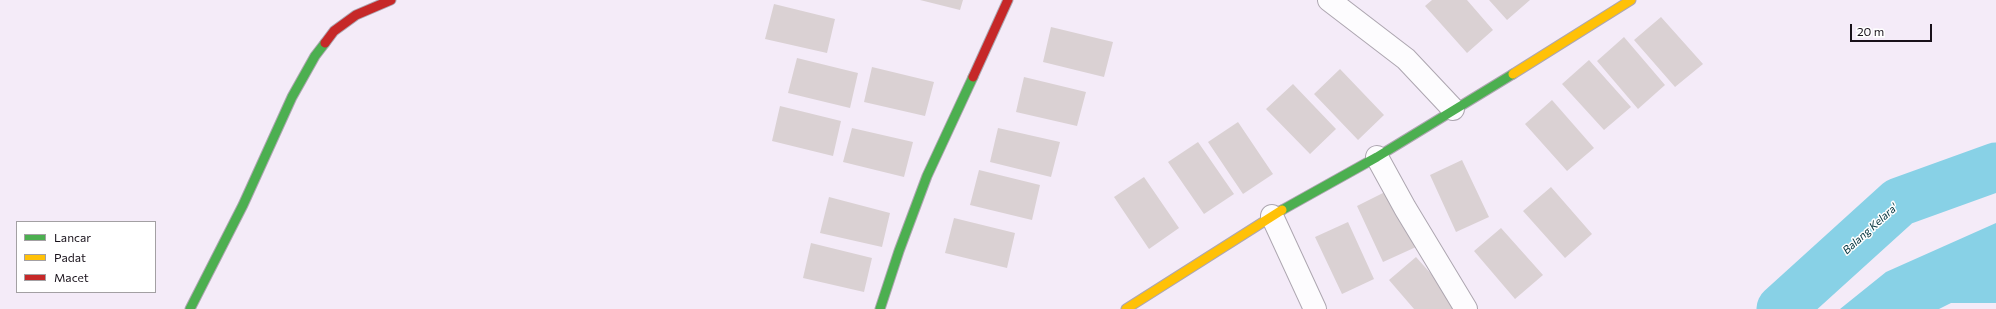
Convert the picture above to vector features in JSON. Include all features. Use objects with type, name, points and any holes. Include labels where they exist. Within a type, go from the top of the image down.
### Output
[{"type":"street","points":[[190,309],[243,205],[292,97],[315,56],[334,31],[356,15],[391,0]]},
{"type":"street","points":[[880,309],[899,251],[927,176],[1008,0]]},
{"type":"street","points":[[1329,0],[1406,59],[1453,109]]},
{"type":"street","points":[[1134,307],[1272,216],[1376,157],[1583,31],[1631,0]]},
{"type":"street","points":[[1376,157],[1466,309]]},
{"type":"street","points":[[1272,216],[1315,309]]},
{"type":"water","points":[[1996,223],[1996,303],[1951,303],[1939,309],[1840,309],[1886,272]]},
{"type":"building","points":[[920,0],[963,0],[960,10]]},
{"type":"building","points":[[1432,0],[1467,0],[1493,30],[1467,53],[1425,6]]},
{"type":"building","points":[[1489,0],[1530,0],[1507,20]]},
{"type":"building","points":[[774,4],[835,19],[827,53],[765,39]]},
{"type":"building","points":[[1661,17],[1703,64],[1675,87],[1634,40]]},
{"type":"building","points":[[1051,27],[1113,42],[1104,77],[1043,62]]},
{"type":"building","points":[[1624,37],[1665,85],[1638,109],[1597,61]]},
{"type":"building","points":[[797,58],[858,73],[850,108],[788,93]]},
{"type":"building","points":[[1589,60],[1631,107],[1604,130],[1562,84]]},
{"type":"building","points":[[872,67],[934,82],[925,116],[864,102]]},
{"type":"building","points":[[1340,69],[1384,115],[1358,140],[1314,94]]},
{"type":"building","points":[[1024,77],[1086,92],[1077,126],[1016,112]]},
{"type":"building","points":[[1293,84],[1336,129],[1310,154],[1266,109]]},
{"type":"building","points":[[1552,100],[1594,148],[1567,171],[1525,124]]},
{"type":"building","points":[[780,106],[841,121],[833,156],[772,141]]},
{"type":"building","points":[[1238,122],[1273,174],[1243,194],[1208,142]]},
{"type":"building","points":[[852,128],[913,142],[904,177],[843,162]]},
{"type":"building","points":[[998,128],[1060,142],[1051,177],[990,162]]},
{"type":"building","points":[[1198,142],[1234,194],[1204,214],[1168,162]]},
{"type":"building","points":[[1462,160],[1489,217],[1456,232],[1430,175]]},
{"type":"building","points":[[979,170],[1040,185],[1032,220],[970,205]]},
{"type":"building","points":[[1144,177],[1179,228],[1149,249],[1114,197]]},
{"type":"building","points":[[1551,187],[1592,234],[1565,258],[1523,211]]},
{"type":"building","points":[[1389,190],[1416,247],[1383,262],[1357,206]]},
{"type":"building","points":[[829,197],[890,213],[882,247],[820,233]]},
{"type":"building","points":[[954,218],[1015,233],[1007,268],[945,253]]},
{"type":"building","points":[[1348,222],[1374,279],[1342,294],[1315,237]]},
{"type":"building","points":[[1501,228],[1543,275],[1515,299],[1474,251]]},
{"type":"building","points":[[811,243],[872,258],[864,292],[803,278]]},
{"type":"building","points":[[1416,257],[1458,304],[1452,309],[1414,309],[1389,280]]},
{"type":"waterway","name":"Balang Kelara'","points":[[1781,309],[1899,202],[1996,167]]},
{"type":"traffic: fast","points":[[190,309],[243,205],[292,97],[315,56],[325,43]]},
{"type":"traffic: fast","points":[[1282,210],[1377,157],[1513,74]]},
{"type":"traffic: fast","points":[[880,309],[899,251],[927,176],[973,77]]},
{"type":"traffic: slow","points":[[1513,74],[1631,0]]},
{"type":"traffic: slow","points":[[1126,309],[1282,210]]},
{"type":"traffic: jam","points":[[325,43],[334,31],[356,15],[391,0]]},
{"type":"traffic: jam","points":[[973,77],[1008,0]]}]
